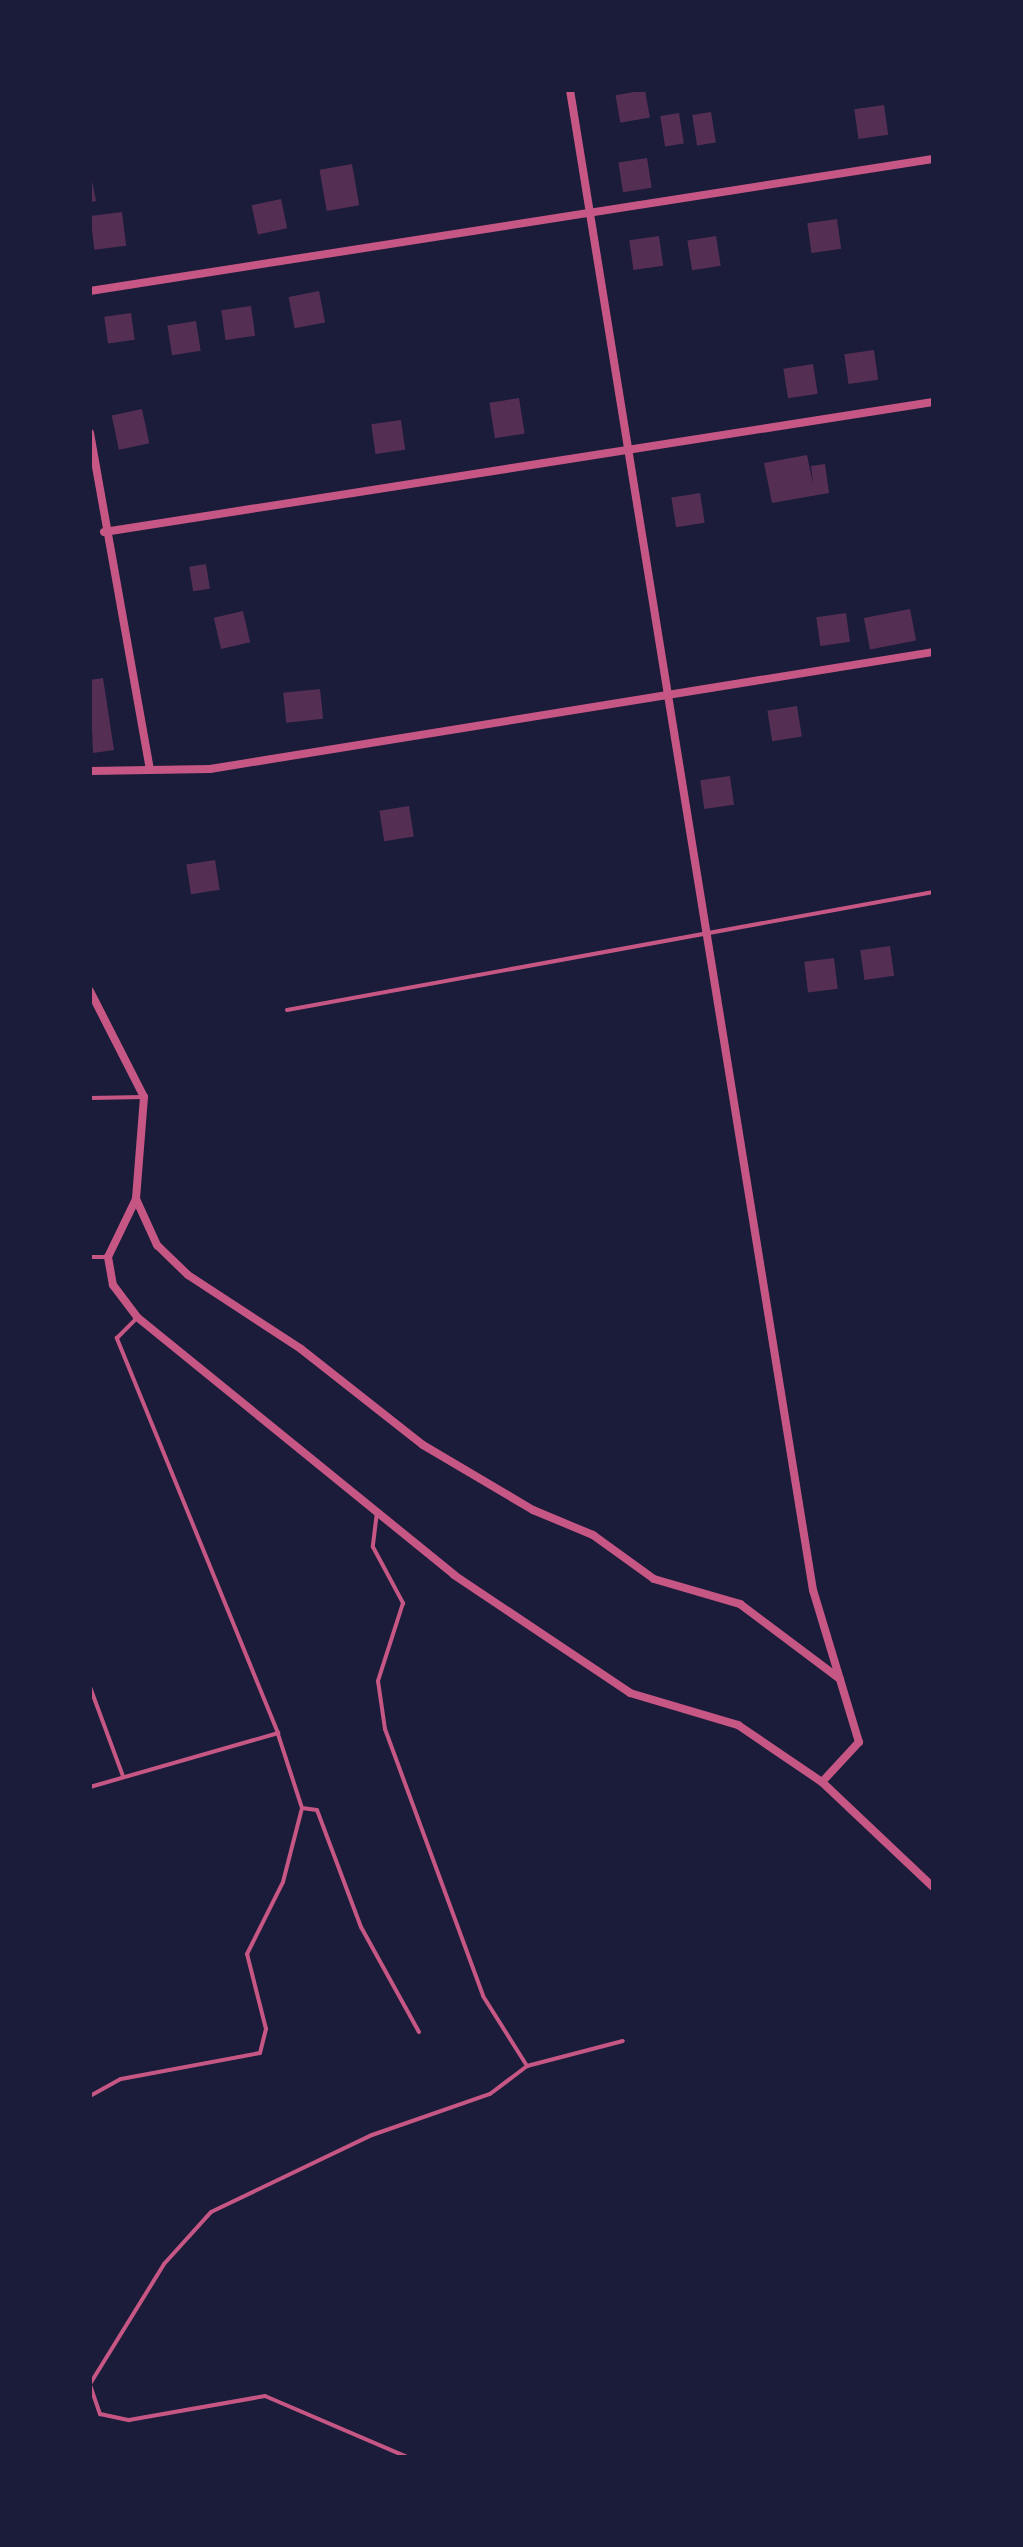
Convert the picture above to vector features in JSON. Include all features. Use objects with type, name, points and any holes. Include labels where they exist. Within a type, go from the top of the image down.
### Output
[{"type":"street","points":[[570,90],[813,1590],[859,1742],[822,1782]]},
{"type":"street","points":[[90,291],[588,216],[933,159]]},
{"type":"street","points":[[104,532],[628,455],[933,402]]},
{"type":"street","points":[[90,433],[104,532],[150,770]]},
{"type":"street","points":[[90,771],[210,769],[933,652]]},
{"type":"street","points":[[90,991],[144,1097],[136,1199],[108,1257],[113,1285],[137,1317],[454,1575],[630,1693],[738,1725],[822,1782],[933,1887]]},
{"type":"street","points":[[136,1199],[157,1245],[188,1275],[301,1349],[423,1445],[533,1510],[593,1535],[654,1579],[740,1604],[840,1679]]},
{"type":"lane","points":[[287,1010],[706,937],[933,892]]},
{"type":"lane","points":[[90,1098],[144,1097]]},
{"type":"lane","points":[[90,1257],[108,1257]]},
{"type":"lane","points":[[90,2096],[121,2079],[260,2053],[266,2029],[247,1954],[283,1882],[302,1808],[278,1733],[117,1338],[137,1317]]},
{"type":"lane","points":[[377,1510],[373,1547],[403,1603],[378,1681],[385,1729],[483,1996],[527,2066]]},
{"type":"lane","points":[[90,1687],[123,1776]]},
{"type":"lane","points":[[90,1787],[278,1733]]},
{"type":"lane","points":[[302,1808],[317,1810],[361,1927],[419,2032]]},
{"type":"lane","points":[[407,2457],[265,2396],[129,2420],[100,2414],[90,2384],[164,2264],[211,2212],[372,2135],[490,2094],[527,2066],[623,2041]]},
{"type":"building","points":[[645,90],[650,118],[620,123],[615,95]]},
{"type":"building","points":[[884,105],[888,135],[858,139],[854,109]]},
{"type":"building","points":[[711,112],[716,143],[697,146],[692,115]]},
{"type":"building","points":[[679,113],[684,144],[665,147],[660,116]]},
{"type":"building","points":[[647,158],[652,188],[623,192],[618,163]]},
{"type":"building","points":[[352,164],[359,205],[327,211],[320,170]]},
{"type":"building","points":[[90,171],[96,201],[90,202]]},
{"type":"building","points":[[281,199],[287,228],[258,235],[252,205]]},
{"type":"building","points":[[122,212],[126,246],[94,250],[90,216]]},
{"type":"building","points":[[837,219],[841,249],[811,253],[807,223]]},
{"type":"building","points":[[659,236],[663,266],[633,270],[629,240]]},
{"type":"building","points":[[716,236],[721,266],[692,270],[687,241]]},
{"type":"building","points":[[319,291],[325,322],[295,328],[289,297]]},
{"type":"building","points":[[251,306],[255,336],[225,340],[221,310]]},
{"type":"building","points":[[131,313],[135,340],[108,343],[104,317]]},
{"type":"building","points":[[196,321],[201,351],[172,355],[167,326]]},
{"type":"building","points":[[874,350],[878,380],[848,384],[844,354]]},
{"type":"building","points":[[813,364],[818,394],[788,398],[783,369]]},
{"type":"building","points":[[519,398],[525,434],[495,438],[489,403]]},
{"type":"building","points":[[142,409],[149,443],[119,450],[112,415]]},
{"type":"building","points":[[401,420],[405,450],[375,454],[371,424]]},
{"type":"building","points":[[807,455],[813,484],[811,466],[825,464],[829,493],[772,503],[764,463]]},
{"type":"building","points":[[700,493],[705,523],[676,527],[671,498]]},
{"type":"building","points":[[206,564],[210,589],[193,591],[189,567]]},
{"type":"building","points":[[910,609],[916,640],[870,649],[864,618]]},
{"type":"building","points":[[243,611],[250,642],[221,649],[214,618]]},
{"type":"building","points":[[846,613],[850,642],[820,646],[816,617]]},
{"type":"building","points":[[103,678],[114,750],[93,753],[90,680]]},
{"type":"building","points":[[320,689],[323,719],[286,723],[283,693]]},
{"type":"building","points":[[797,706],[802,737],[772,741],[767,711]]},
{"type":"building","points":[[730,776],[734,805],[704,809],[700,780]]},
{"type":"building","points":[[409,806],[414,837],[384,841],[379,811]]},
{"type":"building","points":[[215,860],[220,890],[191,894],[186,865]]},
{"type":"building","points":[[890,946],[894,976],[864,980],[860,950]]},
{"type":"building","points":[[834,958],[838,989],[808,992],[804,962]]}]
